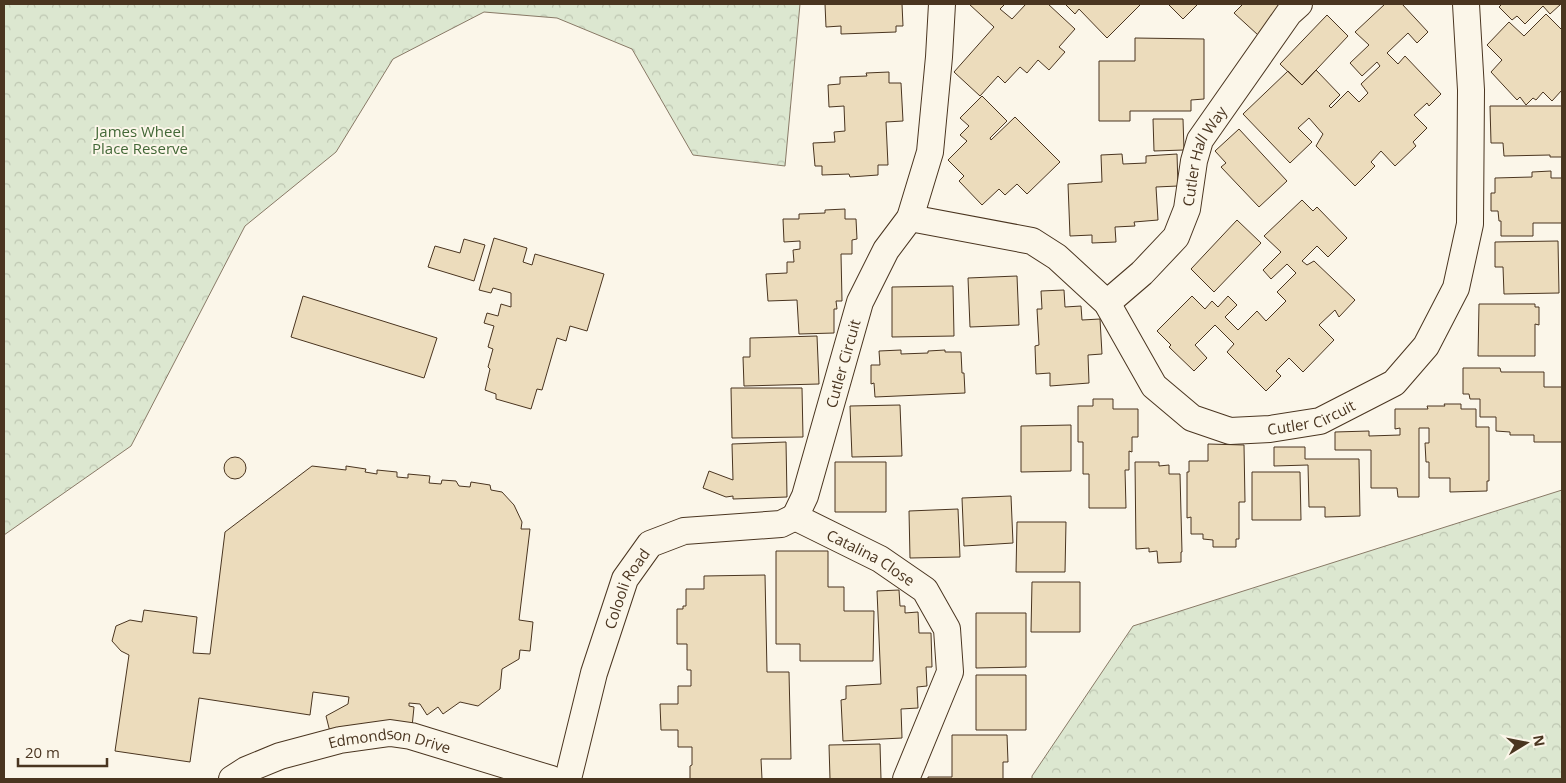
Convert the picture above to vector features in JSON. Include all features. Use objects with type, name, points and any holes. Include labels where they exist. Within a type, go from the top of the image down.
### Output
[{"type":"street","name":"Cutler Circuit","points":[[795,517],[804,496],[860,302],[886,250],[910,218],[930,152],[942,4]]},
{"type":"street","name":"Cutler Hall Way","points":[[1106,303],[1142,273],[1176,237],[1187,209],[1194,161],[1200,140],[1289,13],[1299,4]]},
{"type":"street","name":"Cutler Circuit","points":[[910,218],[1032,241],[1057,257],[1106,303],[1154,386],[1192,418],[1230,431],[1270,429],[1320,421],[1394,382],[1426,346],[1456,288],[1470,224],[1471,90],[1466,4]]},
{"type":"street","name":"Colooli Road","points":[[568,779],[594,673],[625,579],[650,544],[684,530],[781,524],[795,517]]},
{"type":"street","name":"Catalina Close","points":[[795,517],[880,559],[925,590],[947,629],[950,672],[906,779]]},
{"type":"street","name":"Edmondson Drive","points":[[232,779],[246,770],[280,756],[340,740],[390,733],[411,736],[551,779]]},
{"type":"green space","name":"James Wheel Place Reserve","points":[[4,4],[800,4],[785,166],[693,155],[632,49],[557,18],[484,12],[393,59],[336,152],[245,226],[131,446],[4,535]]},
{"type":"green space","points":[[1562,490],[1562,779],[1032,779],[1032,776],[1133,626]]},
{"type":"building","points":[[825,4],[902,4],[903,26],[896,26],[896,32],[841,34],[841,26],[826,27]]},
{"type":"building","points":[[969,4],[1005,4],[1000,9],[1012,19],[1026,4],[1048,4],[1075,29],[1059,47],[1065,52],[1049,70],[1038,60],[1027,73],[1020,67],[1005,83],[998,76],[980,96],[954,72],[994,27]]},
{"type":"building","points":[[1065,4],[1141,4],[1107,38],[1079,9],[1075,14]]},
{"type":"building","points":[[1168,4],[1198,4],[1183,19]]},
{"type":"building","points":[[1243,4],[1286,4],[1258,35],[1234,13]]},
{"type":"building","points":[[1385,4],[1402,4],[1428,32],[1417,43],[1408,33],[1387,53],[1398,64],[1405,56],[1441,94],[1429,106],[1427,103],[1414,115],[1427,128],[1413,142],[1416,146],[1395,166],[1381,151],[1371,162],[1375,166],[1355,186],[1316,146],[1323,134],[1309,118],[1298,128],[1312,142],[1290,163],[1243,114],[1288,71],[1302,85],[1316,70],[1340,95],[1329,106],[1331,108],[1348,91],[1359,102],[1368,93],[1361,84],[1380,66],[1377,62],[1362,76],[1350,63],[1369,45],[1355,32]]},
{"type":"building","points":[[1502,4],[1561,4],[1550,14],[1543,6],[1525,24],[1517,16],[1512,20],[1499,7]]},
{"type":"building","points":[[1546,14],[1562,30],[1562,90],[1552,101],[1543,92],[1536,100],[1533,98],[1526,105],[1520,97],[1517,100],[1491,72],[1502,60],[1487,45],[1509,22],[1524,36]]},
{"type":"building","points":[[1327,15],[1348,36],[1302,85],[1280,64]]},
{"type":"building","points":[[1135,38],[1204,39],[1204,99],[1191,100],[1191,111],[1130,111],[1130,121],[1099,121],[1099,61],[1135,61]]},
{"type":"building","points":[[889,72],[889,83],[901,83],[903,121],[886,122],[888,165],[878,165],[878,175],[850,177],[849,174],[822,175],[822,166],[815,166],[813,143],[835,142],[834,132],[845,131],[844,106],[829,107],[828,85],[840,84],[840,77],[867,76],[866,73]]},
{"type":"building","points":[[982,96],[1007,121],[990,138],[991,140],[1015,117],[1060,162],[1027,194],[1017,184],[1005,195],[999,189],[982,205],[959,181],[964,176],[948,160],[967,141],[960,135],[969,126],[960,118]]},
{"type":"building","points":[[1490,106],[1562,106],[1562,157],[1550,157],[1550,155],[1504,156],[1503,143],[1491,143]]},
{"type":"building","points":[[1153,119],[1183,119],[1184,150],[1154,151]]},
{"type":"building","points":[[1239,129],[1287,181],[1259,207],[1221,167],[1226,163],[1215,151]]},
{"type":"building","points":[[1122,154],[1123,164],[1146,163],[1146,156],[1177,154],[1178,186],[1156,187],[1158,220],[1134,222],[1135,226],[1115,227],[1116,242],[1092,243],[1092,235],[1070,236],[1068,184],[1102,182],[1101,155]]},
{"type":"building","points":[[1551,171],[1551,178],[1562,178],[1562,223],[1533,223],[1533,236],[1501,236],[1501,221],[1499,221],[1498,211],[1491,211],[1491,193],[1495,193],[1495,178],[1532,177],[1532,172]]},
{"type":"building","points":[[1302,200],[1313,211],[1317,207],[1347,238],[1328,257],[1317,246],[1302,261],[1307,265],[1314,261],[1355,300],[1339,317],[1335,310],[1319,325],[1334,340],[1303,372],[1289,358],[1276,371],[1281,376],[1266,391],[1227,352],[1234,344],[1215,325],[1195,345],[1207,358],[1194,371],[1169,347],[1171,345],[1157,331],[1192,296],[1205,309],[1212,301],[1218,307],[1228,296],[1237,305],[1225,317],[1238,330],[1257,311],[1266,321],[1286,301],[1277,292],[1296,273],[1287,264],[1271,279],[1263,270],[1281,252],[1264,236]]},
{"type":"building","points":[[845,209],[845,219],[856,219],[857,239],[852,240],[852,254],[841,254],[842,301],[836,301],[837,309],[834,309],[834,333],[799,334],[797,300],[768,301],[766,274],[787,273],[787,262],[794,262],[793,250],[800,249],[800,241],[784,242],[783,219],[799,219],[799,214],[825,213],[825,210]]},
{"type":"building","points":[[1237,220],[1261,243],[1214,292],[1191,269]]},
{"type":"building","points":[[494,238],[527,248],[523,262],[532,265],[535,254],[604,274],[587,331],[570,326],[566,341],[557,338],[542,390],[537,389],[531,409],[496,399],[496,394],[485,390],[493,349],[488,347],[494,326],[484,323],[487,313],[498,316],[501,304],[511,307],[511,293],[493,288],[491,293],[479,290]]},
{"type":"building","points":[[464,239],[485,245],[474,281],[428,267],[435,246],[460,253]]},
{"type":"building","points":[[1558,241],[1559,293],[1504,294],[1503,267],[1495,267],[1495,242]]},
{"type":"building","points":[[1017,276],[1019,325],[970,327],[968,278]]},
{"type":"building","points":[[953,286],[954,336],[892,337],[892,287]]},
{"type":"building","points":[[1064,290],[1065,307],[1081,306],[1082,320],[1100,319],[1102,354],[1088,355],[1089,383],[1050,386],[1050,373],[1036,374],[1035,346],[1039,345],[1037,309],[1042,309],[1041,291]]},
{"type":"building","points":[[303,296],[437,338],[424,378],[291,337]]},
{"type":"building","points":[[1479,304],[1535,304],[1535,307],[1539,307],[1539,325],[1535,324],[1535,356],[1478,356]]},
{"type":"building","points":[[817,336],[819,384],[744,386],[743,357],[750,357],[750,338]]},
{"type":"building","points":[[901,350],[901,354],[945,350],[945,352],[961,352],[965,393],[875,397],[874,383],[871,384],[871,365],[880,365],[879,351]]},
{"type":"building","points":[[1463,368],[1500,368],[1501,372],[1544,372],[1544,387],[1562,387],[1562,442],[1534,442],[1534,435],[1510,435],[1510,432],[1496,431],[1496,417],[1480,417],[1480,399],[1470,399],[1469,394],[1463,394]]},
{"type":"building","points":[[731,388],[802,388],[803,437],[732,438]]},
{"type":"building","points":[[1093,399],[1113,399],[1113,409],[1138,409],[1138,437],[1132,437],[1132,452],[1129,451],[1129,470],[1125,470],[1126,508],[1089,508],[1089,474],[1083,474],[1083,442],[1078,442],[1078,406],[1093,406]]},
{"type":"building","points":[[1444,404],[1461,404],[1461,409],[1476,409],[1476,427],[1489,427],[1489,481],[1487,481],[1487,491],[1450,492],[1450,478],[1429,478],[1429,462],[1426,462],[1425,443],[1429,443],[1429,428],[1419,428],[1419,497],[1398,497],[1397,488],[1371,488],[1371,450],[1335,450],[1335,432],[1369,431],[1369,436],[1400,435],[1400,428],[1395,429],[1395,409],[1428,409],[1427,406],[1445,406]]},
{"type":"building","points":[[900,405],[902,456],[852,457],[850,406]]},
{"type":"building","points":[[1071,425],[1071,471],[1021,472],[1021,426]]},
{"type":"building","points":[[786,442],[787,497],[733,499],[733,496],[726,497],[703,488],[709,471],[733,480],[732,444]]},
{"type":"building","points":[[1208,444],[1244,445],[1245,502],[1239,502],[1239,539],[1236,539],[1236,547],[1213,547],[1213,540],[1203,539],[1203,534],[1191,534],[1191,517],[1187,518],[1187,472],[1189,472],[1189,461],[1208,461]]},
{"type":"building","points":[[1274,447],[1305,447],[1305,459],[1359,459],[1360,516],[1325,517],[1325,507],[1309,507],[1308,465],[1274,466]]},
{"type":"building","points":[[235,457],[243,460],[246,468],[243,476],[235,479],[227,476],[224,468],[227,460]]},
{"type":"building","points":[[835,462],[886,462],[886,512],[835,512]]},
{"type":"building","points":[[1135,462],[1159,462],[1159,466],[1169,465],[1169,474],[1180,474],[1181,562],[1158,563],[1157,551],[1149,552],[1149,548],[1136,549]]},
{"type":"building","points":[[312,466],[346,470],[346,466],[366,469],[365,472],[377,474],[377,470],[397,472],[397,477],[408,478],[408,474],[430,476],[429,483],[441,484],[442,480],[456,481],[459,486],[470,487],[471,482],[490,485],[491,490],[502,492],[514,505],[522,522],[521,529],[530,529],[519,620],[533,622],[530,651],[520,650],[519,659],[502,669],[500,689],[478,706],[460,702],[443,714],[438,707],[427,715],[420,704],[409,703],[409,706],[414,707],[412,727],[330,732],[326,716],[348,704],[349,697],[313,692],[310,715],[199,698],[190,762],[115,751],[129,655],[121,651],[112,641],[116,626],[130,620],[142,622],[144,610],[197,617],[193,653],[210,654],[225,532]]},
{"type":"building","points":[[1252,472],[1300,472],[1301,520],[1252,520]]},
{"type":"building","points":[[1011,496],[1013,543],[964,546],[962,498]]},
{"type":"building","points":[[958,509],[960,557],[910,558],[909,511]]},
{"type":"building","points":[[1017,522],[1066,522],[1065,572],[1016,572]]},
{"type":"building","points":[[776,551],[828,551],[828,587],[844,587],[844,611],[874,611],[873,661],[800,661],[800,644],[776,644]]},
{"type":"building","points":[[765,575],[767,672],[789,672],[791,759],[761,759],[762,779],[690,779],[692,747],[678,747],[678,730],[661,730],[660,704],[678,704],[678,686],[691,686],[691,670],[687,670],[687,644],[677,644],[677,609],[683,609],[683,606],[686,606],[686,589],[704,589],[704,576]]},
{"type":"building","points":[[1032,582],[1080,582],[1080,632],[1031,632]]},
{"type":"building","points":[[899,590],[900,606],[905,606],[905,613],[918,612],[919,633],[931,633],[932,667],[926,667],[927,686],[917,687],[918,708],[901,709],[902,738],[843,741],[841,700],[846,699],[846,686],[881,684],[877,591]]},
{"type":"building","points":[[976,613],[1026,613],[1026,667],[976,668]]},
{"type":"building","points":[[976,675],[1026,675],[1026,730],[976,730]]},
{"type":"building","points":[[952,735],[1007,735],[1008,762],[1003,762],[1003,779],[928,779],[928,777],[952,777]]},
{"type":"building","points":[[880,744],[881,779],[830,779],[829,745]]}]
